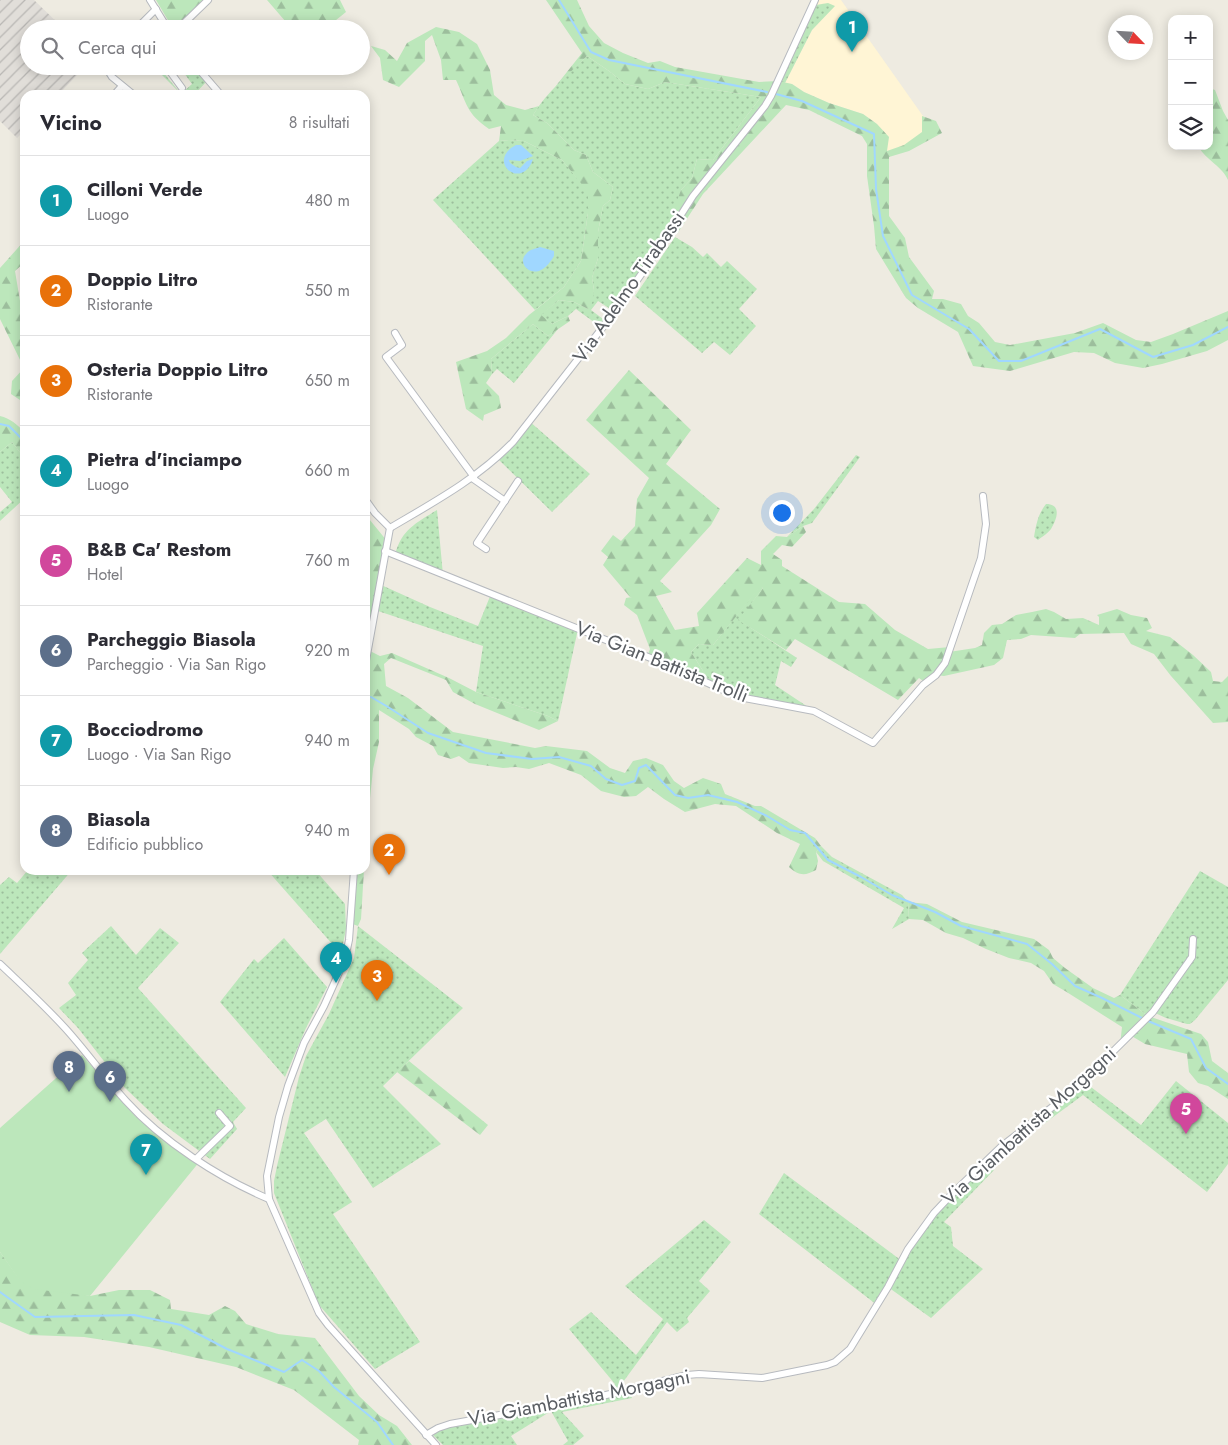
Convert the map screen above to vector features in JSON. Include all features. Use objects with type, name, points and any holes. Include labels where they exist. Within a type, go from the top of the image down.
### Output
[{"type":"street","points":[[150,0],[163,20]]},
{"type":"street","points":[[187,20],[208,0]]},
{"type":"street","name":"Via Adelmo Tirabassi","points":[[390,528],[473,477],[497,458],[513,442],[636,284],[693,196],[765,106],[814,0]]},
{"type":"street","points":[[145,20],[156,9]]},
{"type":"street","points":[[110,75],[127,90]]},
{"type":"street","points":[[173,75],[182,88]]},
{"type":"street","points":[[204,75],[217,90]]},
{"type":"street","points":[[118,90],[122,86]]},
{"type":"street","points":[[395,333],[402,345],[386,357],[473,477],[505,501]]},
{"type":"street","points":[[486,549],[477,543],[518,482]]},
{"type":"street","name":"Via Gian Battista Trolli","points":[[385,551],[663,663],[739,696],[814,711],[873,743],[945,663],[981,558],[986,524],[983,496]]},
{"type":"street","points":[[370,506],[390,528],[370,637]]},
{"type":"street","points":[[354,875],[349,940],[345,959],[324,1006],[304,1043],[288,1086],[279,1117],[267,1176],[269,1199],[319,1314],[436,1445]]},
{"type":"street","name":"Via Giambattista Morgagni","points":[[426,1435],[450,1424],[594,1398],[674,1377],[699,1374],[762,1378],[827,1366],[835,1362],[850,1349],[888,1287],[908,1249],[934,1213],[1002,1146],[1083,1081],[1153,1012],[1192,957],[1193,939]]},
{"type":"street","points":[[0,964],[45,1006],[141,1116],[196,1159],[237,1184],[269,1199]]},
{"type":"street","points":[[196,1159],[230,1126],[219,1113]]},
{"type":"shaded area","points":[[0,0],[34,0],[55,20],[20,20],[20,75],[77,75],[63,90],[20,90],[20,135],[17,138],[0,121]]},
{"type":"shaded area","points":[[815,0],[841,0],[935,133],[886,155],[877,124],[863,114],[829,103],[804,92],[792,84],[785,83],[812,30],[834,6],[811,7]]},
{"type":"green space","points":[[156,0],[208,0],[187,20],[168,20]]},
{"type":"green space","points":[[267,0],[340,0],[346,12],[336,20],[284,20]]},
{"type":"green space","points":[[546,0],[577,0],[589,26],[604,43],[648,63],[660,61],[675,67],[759,82],[778,81],[792,84],[804,92],[829,103],[863,114],[877,124],[889,137],[887,151],[904,145],[922,132],[922,116],[936,121],[942,133],[909,151],[889,157],[889,216],[905,238],[909,257],[934,291],[932,299],[943,299],[961,304],[968,316],[979,323],[995,342],[1010,345],[1075,333],[1103,323],[1136,340],[1151,342],[1228,311],[1228,340],[1207,351],[1143,368],[1115,363],[1094,353],[1074,352],[1010,371],[973,366],[958,332],[918,308],[906,298],[876,249],[867,176],[867,144],[862,136],[809,110],[786,105],[703,194],[677,234],[671,230],[669,223],[681,190],[692,178],[697,159],[713,160],[761,97],[665,82],[648,89],[625,84],[587,56],[555,87],[582,53]]},
{"type":"green space","points":[[828,3],[835,6],[812,30],[785,83],[778,81],[811,7]]},
{"type":"green space","points":[[436,27],[459,32],[477,44],[490,70],[494,95],[506,105],[525,110],[539,106],[533,115],[547,123],[574,150],[586,155],[593,172],[613,187],[610,200],[603,206],[598,232],[598,258],[592,278],[593,301],[588,309],[574,302],[559,300],[541,315],[552,324],[568,316],[570,321],[548,336],[533,324],[491,359],[492,374],[486,383],[499,396],[501,408],[484,415],[483,421],[466,409],[456,362],[487,351],[506,338],[529,315],[564,287],[581,261],[588,213],[588,192],[562,160],[524,141],[499,141],[501,126],[489,129],[471,113],[456,80],[443,80],[441,60],[432,35],[425,41],[425,61],[399,87],[383,80],[380,58],[371,46],[385,50],[397,61],[407,43]]},
{"type":"green space","points":[[587,56],[625,84],[648,89],[665,82],[761,97],[713,160],[697,159],[692,178],[681,190],[671,230],[615,312],[598,301],[591,310],[607,322],[602,328],[576,309],[568,316],[552,324],[540,315],[559,300],[574,302],[588,309],[594,290],[592,278],[598,258],[598,232],[603,206],[610,200],[613,187],[593,172],[586,155],[574,150],[547,123],[533,115],[551,91]]},
{"type":"green space","points":[[162,75],[165,75],[177,90]]},
{"type":"green space","points":[[186,75],[199,75],[206,82],[199,90],[185,90],[192,84]]},
{"type":"green space","points":[[1213,89],[1215,90],[1228,120],[1228,180],[1226,175],[1201,151],[1213,150]]},
{"type":"green space","points":[[499,141],[524,141],[562,160],[588,191],[588,213],[581,261],[564,287],[535,310],[433,200]]},
{"type":"green space","points":[[675,237],[692,247],[703,257],[707,253],[721,267],[727,261],[757,289],[739,309],[756,326],[730,355],[714,342],[702,353],[635,296]]},
{"type":"green space","points":[[20,246],[20,266],[15,271],[20,301],[20,360],[0,319],[0,268]]},
{"type":"green space","points":[[533,324],[548,336],[558,329],[514,383],[497,369],[492,374],[491,359]]},
{"type":"green space","points":[[629,370],[691,430],[666,464],[720,509],[711,525],[660,581],[672,592],[656,596],[675,630],[699,626],[697,613],[747,558],[761,565],[761,551],[776,536],[787,537],[803,526],[806,532],[792,547],[782,545],[773,554],[782,560],[782,566],[839,602],[865,604],[895,630],[928,649],[950,647],[949,652],[975,648],[982,645],[984,633],[992,625],[1002,624],[1016,615],[1046,609],[1066,619],[1083,618],[1099,625],[1099,617],[1097,615],[1117,609],[1131,615],[1147,618],[1152,628],[1146,631],[1170,637],[1211,672],[1213,681],[1222,682],[1228,676],[1228,722],[1213,723],[1154,654],[1131,644],[1124,633],[1080,634],[1075,638],[1031,635],[1021,639],[1007,640],[1003,658],[994,665],[944,676],[936,675],[926,683],[919,678],[898,700],[795,639],[786,650],[738,620],[763,588],[760,587],[713,645],[699,644],[691,652],[712,685],[647,657],[650,649],[637,615],[624,605],[626,598],[632,597],[603,565],[608,557],[601,551],[613,535],[621,541],[635,526],[637,499],[649,478],[586,420]]},
{"type":"green space","points":[[20,372],[20,400],[11,394],[12,381]]},
{"type":"green space","points":[[0,416],[7,418],[20,427],[20,452],[12,442],[0,452]]},
{"type":"green space","points":[[529,421],[590,474],[552,512],[497,458]]},
{"type":"green space","points":[[12,442],[20,452],[20,503],[0,521],[0,512],[12,502],[0,487],[0,452]]},
{"type":"green space","points":[[856,455],[860,457],[812,523],[803,526],[787,537],[814,509]]},
{"type":"green space","points":[[1046,504],[1054,506],[1057,513],[1051,529],[1038,540],[1034,537],[1036,528],[1039,516]]},
{"type":"green space","points":[[437,510],[443,575],[395,555],[405,533],[416,523]]},
{"type":"green space","points":[[370,520],[387,541],[370,639]]},
{"type":"green space","points":[[379,584],[478,626],[491,594],[578,629],[558,721],[476,692],[483,646],[375,610]]},
{"type":"green space","points":[[760,586],[763,588],[739,620],[797,658],[791,667],[781,661],[775,685],[814,711],[739,697],[712,685],[691,652],[699,644],[713,645]]},
{"type":"green space","points":[[370,651],[380,656],[392,653],[476,692],[558,721],[539,730],[475,704],[453,692],[446,680],[391,658],[384,664],[386,686],[408,698],[453,732],[535,748],[546,746],[587,751],[610,768],[625,773],[633,761],[646,758],[663,765],[674,781],[684,788],[703,778],[721,784],[725,794],[755,806],[761,806],[815,838],[821,846],[816,852],[818,861],[816,870],[802,874],[789,867],[800,844],[777,833],[736,806],[715,804],[685,812],[648,787],[636,796],[624,797],[601,791],[581,775],[549,763],[529,769],[503,768],[469,763],[459,756],[451,759],[438,755],[433,746],[416,737],[409,729],[379,710],[379,742],[373,769],[370,799]]},
{"type":"green space","points":[[821,846],[832,857],[902,895],[908,902],[909,919],[892,929],[904,908],[823,861],[816,852]]},
{"type":"green space","points":[[1200,871],[1228,887],[1228,980],[1190,1024],[1166,1018],[1153,1012],[1148,1016],[1120,995]]},
{"type":"green space","points":[[24,875],[68,875],[0,954],[0,885],[9,877],[17,883]]},
{"type":"green space","points":[[271,875],[319,875],[345,904],[346,929],[341,954]]},
{"type":"green space","points":[[353,875],[364,875],[361,919],[358,926],[350,923]]},
{"type":"green space","points":[[908,902],[927,904],[962,922],[1034,939],[1049,950],[1053,958],[1065,968],[1093,988],[1114,998],[1120,995],[1148,1016],[1201,1034],[1208,1042],[1212,1061],[1228,1073],[1228,1099],[1208,1086],[1198,1083],[1189,1072],[1187,1054],[1145,1044],[1130,1035],[1120,1045],[1122,1027],[1053,984],[1044,971],[1031,963],[1009,958],[963,938],[946,933],[923,920],[909,919]]},
{"type":"green space","points":[[111,926],[136,955],[160,928],[179,943],[138,988],[246,1108],[233,1122],[237,1129],[210,1159],[163,1124],[125,1088],[78,1028],[59,1008],[76,995],[68,983],[88,960],[82,953]]},
{"type":"green space","points":[[358,926],[463,1008],[383,1086],[441,1144],[373,1188],[326,1119],[304,1133],[352,1202],[333,1214],[420,1342],[375,1369],[319,1305],[274,1193],[277,1166],[299,1077],[306,1056],[329,1014],[354,958]]},
{"type":"green space","points":[[284,938],[327,987],[306,1028],[285,1077],[220,1002],[254,959],[258,963]]},
{"type":"green space","points":[[82,1055],[136,1117],[139,1114],[200,1161],[90,1296],[34,1289],[20,1281],[0,1252],[0,1128]]},
{"type":"green space","points":[[409,1061],[488,1125],[480,1135],[397,1072]]},
{"type":"green space","points":[[1083,1081],[1141,1125],[1176,1081],[1228,1123],[1228,1164],[1207,1192],[1083,1095],[1030,1134],[1025,1128]]},
{"type":"green space","points":[[986,1161],[994,1170],[944,1222],[951,1227],[953,1246],[983,1269],[931,1318],[888,1287],[877,1305],[759,1214],[784,1173],[902,1261],[922,1228]]},
{"type":"green space","points":[[704,1220],[731,1242],[699,1281],[710,1291],[687,1318],[689,1322],[677,1332],[667,1322],[615,1393],[628,1390],[632,1398],[562,1412],[584,1436],[573,1445],[563,1445],[568,1441],[551,1411],[511,1436],[517,1445],[443,1445],[433,1435],[436,1431],[448,1427],[607,1395],[615,1384],[569,1329],[591,1312],[636,1355],[663,1319],[625,1286]]},
{"type":"green space","points":[[0,1252],[20,1280],[90,1296],[119,1290],[150,1290],[170,1300],[171,1309],[209,1315],[225,1306],[235,1311],[246,1324],[278,1334],[315,1338],[359,1396],[379,1415],[397,1426],[412,1445],[358,1445],[359,1440],[294,1390],[236,1367],[149,1347],[84,1337],[30,1335],[0,1322]]},
{"type":"water","points":[[516,145],[521,145],[533,156],[520,161],[509,160],[510,163],[520,168],[527,161],[533,159],[528,169],[521,173],[509,170],[505,165],[504,159],[507,152]]},
{"type":"water","points":[[540,247],[554,251],[554,256],[547,266],[541,270],[529,270],[524,265],[524,258],[529,251]]},
{"type":"waterway","points":[[559,0],[591,52],[609,60],[767,92]]},
{"type":"waterway","points":[[776,94],[802,101],[874,134],[876,189],[883,236],[912,295],[969,329],[999,361],[1021,361],[1100,329],[1153,357],[1193,345],[1228,327]]},
{"type":"waterway","points":[[0,424],[9,426],[20,437]]},
{"type":"waterway","points":[[371,697],[428,733],[486,753],[532,759],[559,757],[591,766],[606,779],[622,785],[635,781],[639,768],[646,765],[675,795],[688,798],[708,795],[737,802],[767,816],[790,830],[805,833],[828,860],[892,895],[935,912],[961,926],[1027,944],[1075,986],[1144,1019]]},
{"type":"waterway","points":[[1148,1021],[1191,1039],[1206,1068],[1228,1084]]},
{"type":"waterway","points":[[0,1292],[35,1317],[134,1315],[181,1325],[227,1349],[284,1372],[302,1360],[319,1371],[334,1387],[377,1422],[393,1445]]},
{"type":"place","name":"Cilloni Verde","points":[[852,52]]},
{"type":"place","name":"Doppio Litro","points":[[389,875]]},
{"type":"place","name":"Pietra d'inciampo","points":[[336,983]]},
{"type":"place","name":"Osteria Doppio Litro","points":[[377,1001]]},
{"type":"place","name":"Biasola","points":[[69,1092]]},
{"type":"place","name":"Parcheggio Biasola","points":[[110,1102]]},
{"type":"place","name":"B&B Ca' Restom","points":[[1186,1134]]},
{"type":"place","name":"Bocciodromo","points":[[146,1175]]}]
